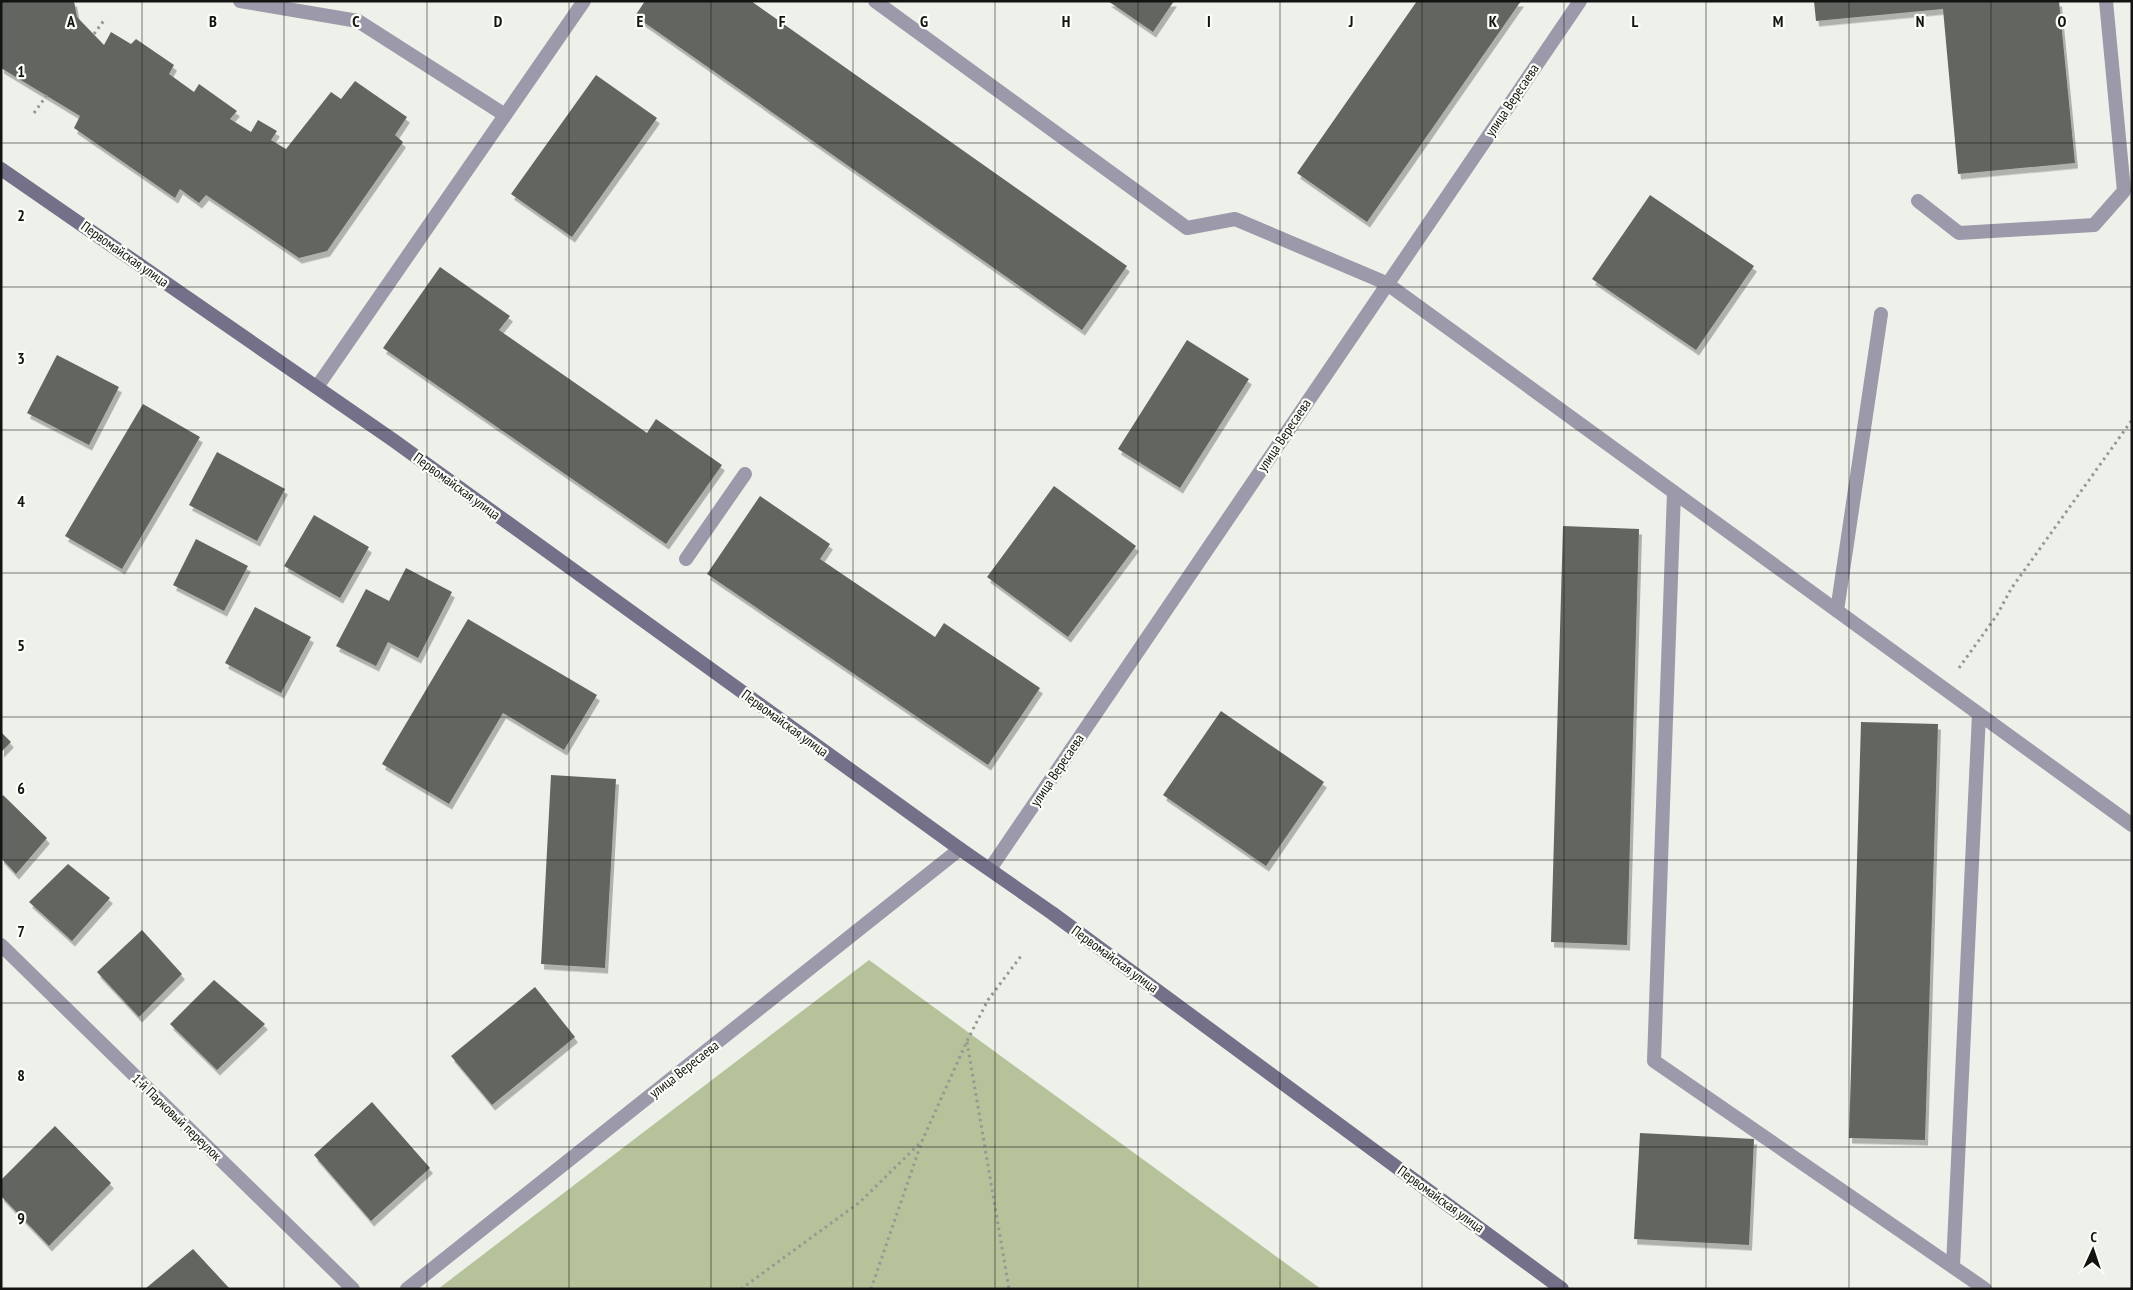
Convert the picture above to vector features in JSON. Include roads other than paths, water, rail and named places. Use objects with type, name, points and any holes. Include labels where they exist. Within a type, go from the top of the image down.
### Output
[{"type":"main road","name":"Первомайская улица","points":[[1,169],[317,388],[990,869],[1562,1289]]},
{"type":"street","points":[[240,1],[358,21],[506,115]]},
{"type":"street","points":[[317,388],[584,1]]},
{"type":"street","points":[[875,1],[1187,228],[1235,219],[1386,283],[2132,825]]},
{"type":"street","name":"улица Вересаева","points":[[990,869],[1386,283],[1580,1]]},
{"type":"street","points":[[1918,202],[1959,233],[2094,224],[2124,191],[2106,1]]},
{"type":"street","points":[[1837,611],[1882,314]]},
{"type":"street","points":[[686,559],[745,474]]},
{"type":"street","points":[[1674,492],[1654,1061],[1985,1289]]},
{"type":"street","points":[[1953,1266],[1979,714]]},
{"type":"street","name":"улица Вересаева","points":[[407,1289],[960,849]]},
{"type":"street","name":"1-й Парковый переулок","points":[[1,945],[353,1289]]}]
